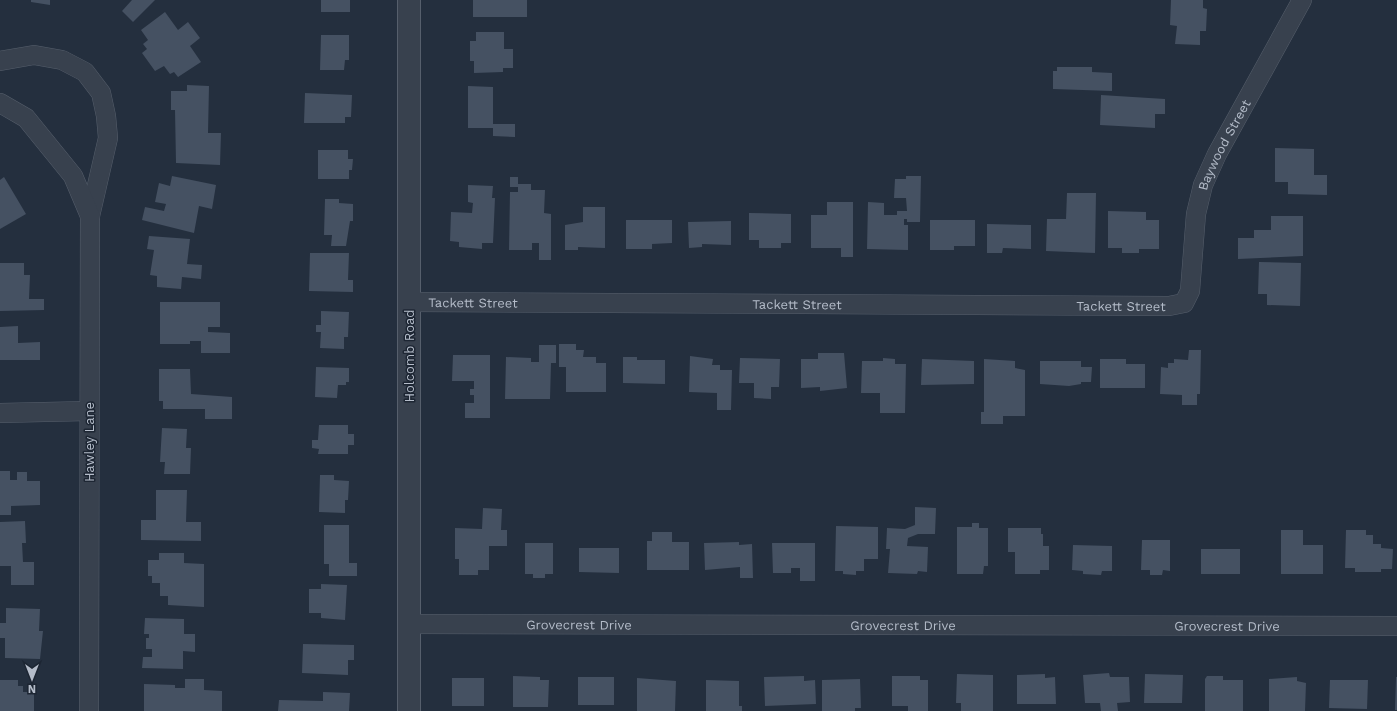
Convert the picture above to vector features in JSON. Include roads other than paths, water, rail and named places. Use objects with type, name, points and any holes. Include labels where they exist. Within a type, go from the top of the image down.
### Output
[{"type":"street","name":"Holcomb Road","points":[[409,0],[409,711]]},
{"type":"street","name":"Baywood Street","points":[[1184,303],[1190,291],[1196,214],[1203,185],[1217,154],[1302,0]]},
{"type":"street","points":[[0,61],[34,55],[62,60],[85,72],[101,93],[106,116],[108,138],[90,216]]},
{"type":"street","name":"Hawley Lane","points":[[0,103],[26,118],[73,176],[90,216],[89,711]]},
{"type":"street","name":"Tackett Street","points":[[409,302],[1169,306],[1184,303]]},
{"type":"street","points":[[0,413],[89,411]]},
{"type":"street","name":"Grovecrest Drive","points":[[409,624],[1397,626]]}]
